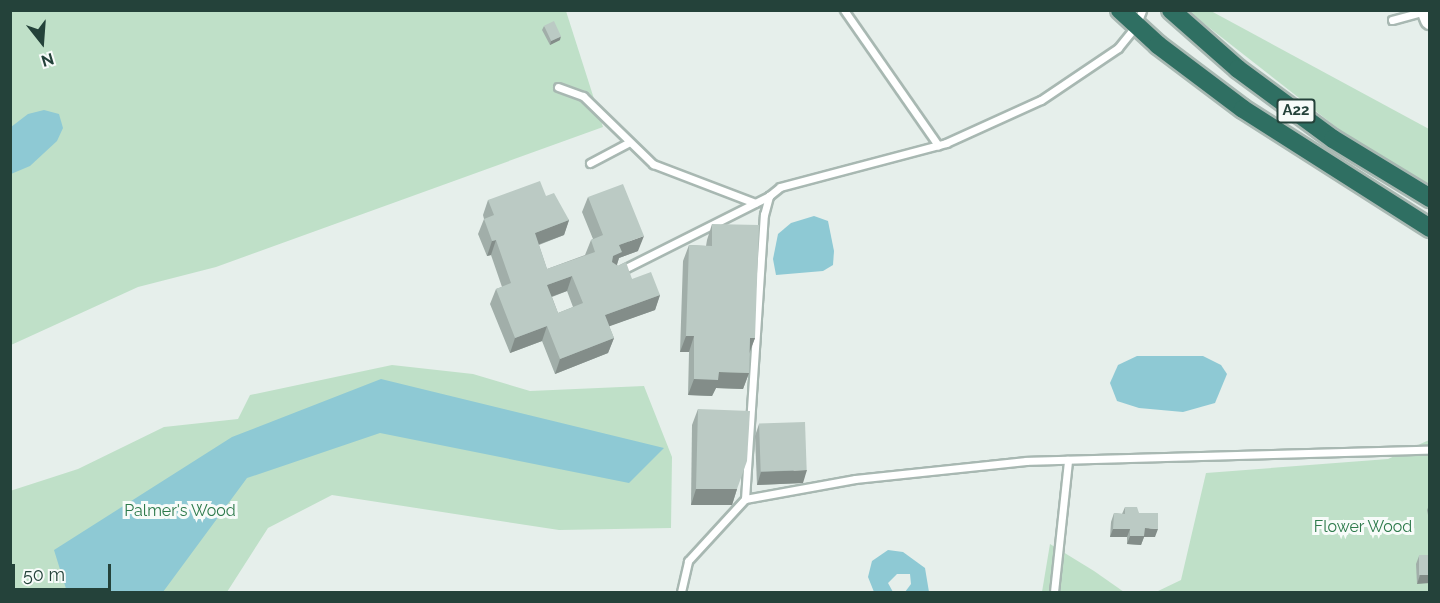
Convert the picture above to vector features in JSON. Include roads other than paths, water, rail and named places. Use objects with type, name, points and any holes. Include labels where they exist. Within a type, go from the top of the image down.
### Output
[{"type":"highway","name":"A22","points":[[1120,10],[1139,18],[1243,109],[1430,228]]},
{"type":"highway","name":"A22","points":[[1172,10],[1238,69],[1333,139],[1430,198]]},
{"type":"lane","points":[[843,10],[938,145]]},
{"type":"lane","points":[[1392,20],[1428,15]]},
{"type":"lane","points":[[612,275],[769,196],[780,187],[938,145],[1041,100],[1118,48],[1139,18]]},
{"type":"lane","points":[[558,87],[583,96],[628,143],[653,164],[755,203]]},
{"type":"lane","points":[[590,163],[628,143]]},
{"type":"lane","points":[[745,499],[764,215],[769,196]]},
{"type":"lane","points":[[681,592],[688,561],[745,499],[855,479],[1068,460],[1430,450]]},
{"type":"lane","points":[[1054,592],[1068,460]]},
{"type":"water","points":[[44,110],[59,114],[63,128],[57,141],[30,166],[11,174],[11,127],[28,114]]},
{"type":"water","points":[[814,216],[828,221],[834,251],[833,265],[823,271],[776,275],[773,259],[778,234],[791,223]]},
{"type":"water","points":[[1137,356],[1203,356],[1221,365],[1227,374],[1215,403],[1183,412],[1139,408],[1117,401],[1110,383],[1118,365]]},
{"type":"water","points":[[381,379],[664,448],[629,483],[380,433],[247,478],[163,592],[67,592],[54,550],[232,437]]},
{"type":"water","points":[[888,550],[903,552],[925,568],[929,592],[905,592],[911,584],[910,574],[897,574],[888,583],[893,592],[874,592],[868,577],[872,561]]},
{"type":"park label","name":"Palmer's Wood","points":[[180,511]]},
{"type":"park label","name":"Flower Wood","points":[[1363,527]]}]
